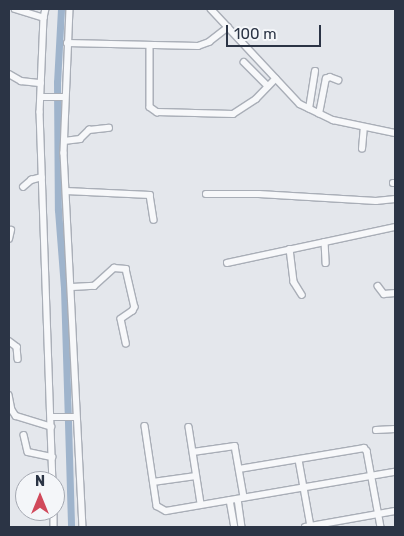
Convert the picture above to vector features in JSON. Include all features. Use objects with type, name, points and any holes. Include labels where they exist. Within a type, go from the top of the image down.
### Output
[{"type":"street","points":[[15,9],[44,18]]},
{"type":"street","points":[[46,9],[40,97],[54,417],[51,427],[53,471]]},
{"type":"street","points":[[70,9],[64,97],[64,141],[72,287],[74,417],[82,527]]},
{"type":"street","points":[[211,9],[300,104],[319,114],[364,128],[395,134]]},
{"type":"street","points":[[67,43],[198,46],[209,42],[228,27]]},
{"type":"street","points":[[150,46],[150,107],[157,112],[233,114],[245,107],[275,79]]},
{"type":"street","points":[[244,62],[268,86]]},
{"type":"street","points":[[309,109],[315,71]]},
{"type":"street","points":[[9,74],[21,82],[41,83]]},
{"type":"street","points":[[319,114],[326,80],[330,78],[338,80]]},
{"type":"street","points":[[40,97],[64,97]]},
{"type":"street","points":[[64,141],[80,138],[90,130],[109,128]]},
{"type":"street","points":[[362,149],[364,128]]},
{"type":"street","points":[[23,187],[31,180],[42,177]]},
{"type":"street","points":[[66,190],[150,195],[154,220]]},
{"type":"street","points":[[206,194],[259,194],[376,201],[395,199]]},
{"type":"street","points":[[227,263],[395,226]]},
{"type":"street","points":[[9,239],[11,230]]},
{"type":"street","points":[[325,242],[326,263]]},
{"type":"street","points":[[290,249],[294,282],[302,295]]},
{"type":"street","points":[[72,287],[94,286],[114,268],[120,266],[126,269],[135,304],[133,311],[121,319],[126,343]]},
{"type":"street","points":[[378,286],[384,294],[395,293]]},
{"type":"street","points":[[9,341],[17,347],[18,359]]},
{"type":"street","points":[[9,395],[12,410],[16,416],[51,427]]},
{"type":"street","points":[[54,417],[74,417]]},
{"type":"street","points":[[144,426],[157,506],[166,511],[395,472]]},
{"type":"street","points":[[189,427],[201,504]]},
{"type":"street","points":[[376,430],[395,429]]},
{"type":"street","points":[[24,435],[28,452],[52,457]]},
{"type":"street","points":[[193,452],[233,445],[239,469],[242,527]]},
{"type":"street","points":[[239,469],[364,448],[367,451],[381,527]]},
{"type":"street","points":[[299,460],[309,527],[395,511]]},
{"type":"street","points":[[153,482],[196,476]]},
{"type":"street","points":[[230,500],[235,527]]},
{"type":"waterway","points":[[61,9],[57,82],[58,210],[64,288],[71,527]]}]
